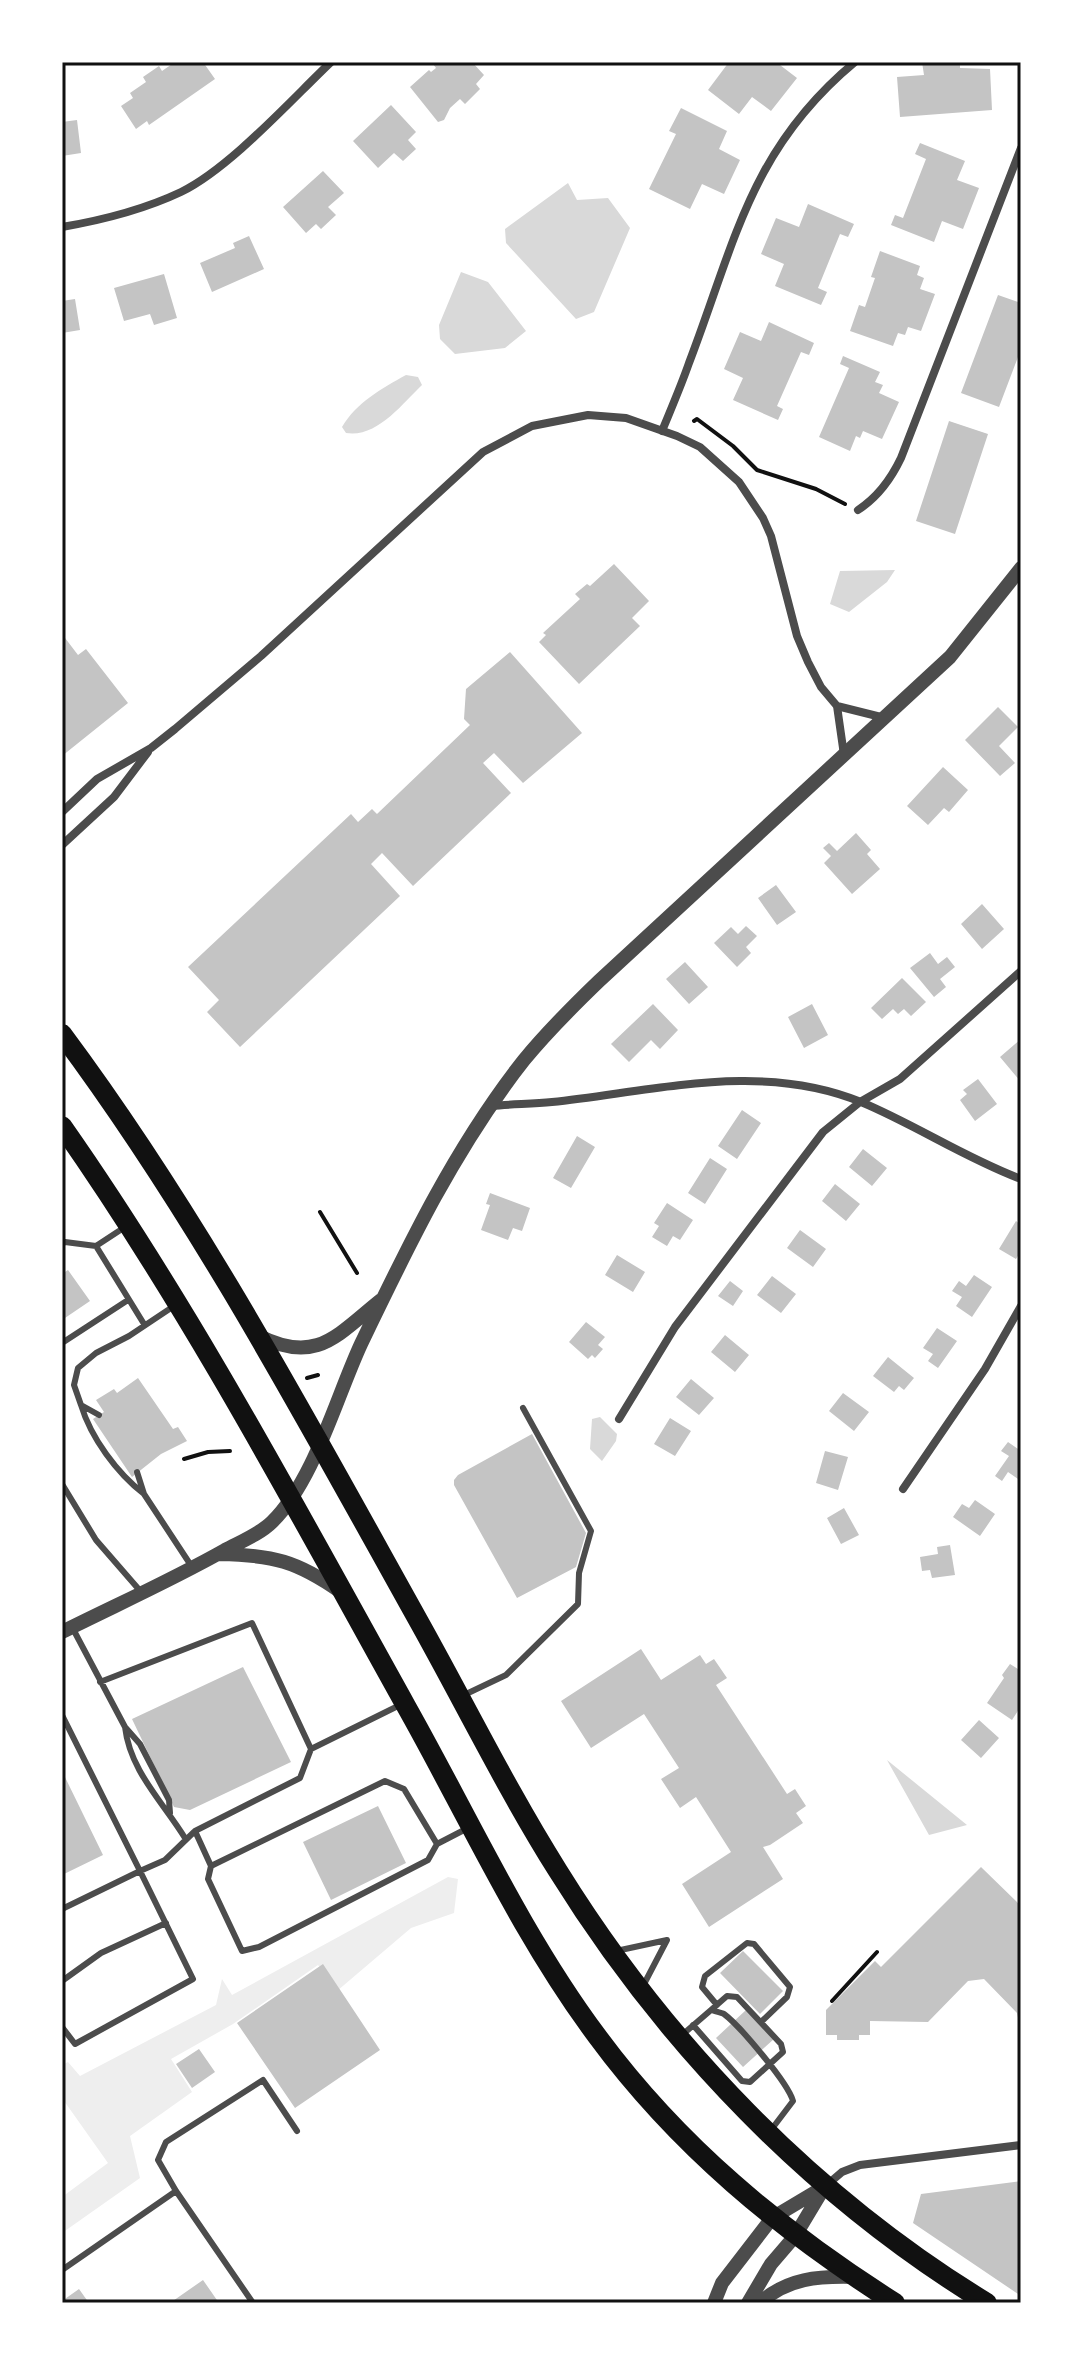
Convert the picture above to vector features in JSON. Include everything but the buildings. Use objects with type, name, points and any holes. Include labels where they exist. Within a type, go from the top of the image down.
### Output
[{"type":"main road","points":[[62,1034],[152,1162],[259,1336],[558,1872],[613,1952],[641,1989],[686,2031],[769,2133],[824,2187],[910,2252],[987,2303]]},
{"type":"main road","points":[[62,1126],[177,1304],[291,1499],[548,1963],[596,2035],[692,2147],[795,2236],[895,2303]]},
{"type":"street","points":[[62,227],[143,208],[184,190],[226,161],[331,62]]},
{"type":"street","points":[[662,431],[735,230],[761,175],[813,101],[855,62]]},
{"type":"street","points":[[858,510],[878,493],[901,458],[1021,148]]},
{"type":"street","points":[[62,812],[97,779],[151,748],[261,656],[470,463],[497,443],[549,421],[588,415],[626,418],[700,447],[739,482],[752,499],[771,536],[797,636],[821,687],[837,706],[845,757]]},
{"type":"street","points":[[67,1629],[218,1554],[271,1524],[291,1499],[319,1445],[344,1380],[420,1224],[491,1106],[524,1060],[571,1009],[950,657],[1021,568]]},
{"type":"street","points":[[837,706],[886,718]]},
{"type":"street","points":[[62,845],[114,797],[151,748]]},
{"type":"street","points":[[619,1419],[675,1327],[823,1132],[860,1102],[900,1079],[1021,971]]},
{"type":"street","points":[[491,1106],[552,1102],[682,1083],[762,1081],[806,1087],[860,1102],[981,1164],[1021,1179]]},
{"type":"street","points":[[259,1336],[292,1349],[328,1342],[384,1298]]},
{"type":"street","points":[[903,1489],[985,1369],[1021,1306]]},
{"type":"street","points":[[218,1554],[284,1560],[304,1568],[342,1592]]},
{"type":"street","points":[[714,2303],[722,2283],[772,2218],[824,2187],[842,2172],[860,2165],[1021,2145]]},
{"type":"street","points":[[748,2303],[771,2264],[795,2236],[824,2187]]},
{"type":"street","points":[[760,2303],[781,2288],[798,2281],[816,2277],[854,2277]]},
{"type":"lane","points":[[62,1244],[96,1246],[128,1225]]},
{"type":"lane","points":[[96,1246],[144,1324]]},
{"type":"lane","points":[[62,1343],[128,1300]]},
{"type":"lane","points":[[177,1304],[129,1336],[96,1353],[78,1368],[74,1385],[86,1422],[126,1480],[144,1494],[192,1567]]},
{"type":"lane","points":[[81,1405],[99,1415]]},
{"type":"lane","points":[[461,1697],[506,1675],[578,1604],[579,1573],[591,1531],[523,1408]]},
{"type":"lane","points":[[137,1472],[144,1494]]},
{"type":"lane","points":[[62,1484],[96,1540],[142,1593]]},
{"type":"lane","points":[[100,1682],[252,1623],[311,1749]]},
{"type":"lane","points":[[67,1629],[125,1727],[140,1744],[169,1800],[170,1813]]},
{"type":"lane","points":[[62,1909],[165,1860],[195,1831],[300,1778],[311,1749],[405,1702]]},
{"type":"lane","points":[[62,1715],[193,1979],[75,2044],[62,2027]]},
{"type":"lane","points":[[125,1727],[128,1749],[160,1805],[170,1813],[185,1838]]},
{"type":"lane","points":[[211,1866],[385,1781],[404,1789],[437,1844]]},
{"type":"lane","points":[[195,1831],[211,1866],[208,1879],[242,1951],[259,1947],[428,1860],[437,1844],[472,1825]]},
{"type":"lane","points":[[62,1981],[101,1953],[166,1923]]},
{"type":"lane","points":[[613,1952],[667,1940],[641,1989]]},
{"type":"lane","points":[[761,2022],[787,1997],[790,1987],[754,1944],[747,1943],[705,1976],[702,1987],[714,2008],[723,2013],[790,2090],[793,2101],[769,2133]]},
{"type":"lane","points":[[727,1996],[737,1997],[781,2044],[783,2052],[750,2082],[742,2081],[686,2031],[714,2008],[727,1996]]},
{"type":"lane","points":[[253,2303],[158,2160],[166,2142],[263,2080],[297,2131]]},
{"type":"lane","points":[[62,2270],[176,2191]]},
{"type":"path","points":[[694,421],[697,419],[716,432],[757,470],[816,489],[858,510]]},
{"type":"path","points":[[320,1212],[357,1273]]},
{"type":"path","points":[[184,1459],[208,1452],[230,1451]]},
{"type":"path","points":[[832,2001],[877,1952]]},
{"type":"shaded area","points":[[568,183],[577,200],[608,198],[630,228],[594,312],[576,319],[506,243],[505,229]]},
{"type":"shaded area","points":[[461,272],[488,282],[526,331],[505,348],[455,354],[440,339],[439,325]]},
{"type":"shaded area","points":[[406,375],[418,377],[422,385],[397,410],[368,430],[346,433],[342,427],[362,403]]},
{"type":"shaded area","points":[[895,570],[887,582],[849,612],[830,604],[840,571]]},
{"type":"shaded area","points":[[600,1417],[617,1434],[616,1441],[602,1461],[590,1449],[592,1419]]},
{"type":"shaded area","points":[[887,1760],[967,1825],[929,1835]]},
{"type":"shaded area","points":[[448,1877],[458,1879],[454,1913],[411,1928],[337,1991],[318,1965],[233,2024],[171,2059],[192,2092],[130,2136],[140,2178],[62,2233],[62,2197],[108,2163],[62,2098],[62,2065],[68,2062],[80,2076],[216,2005],[222,1979],[232,1995]]}]
